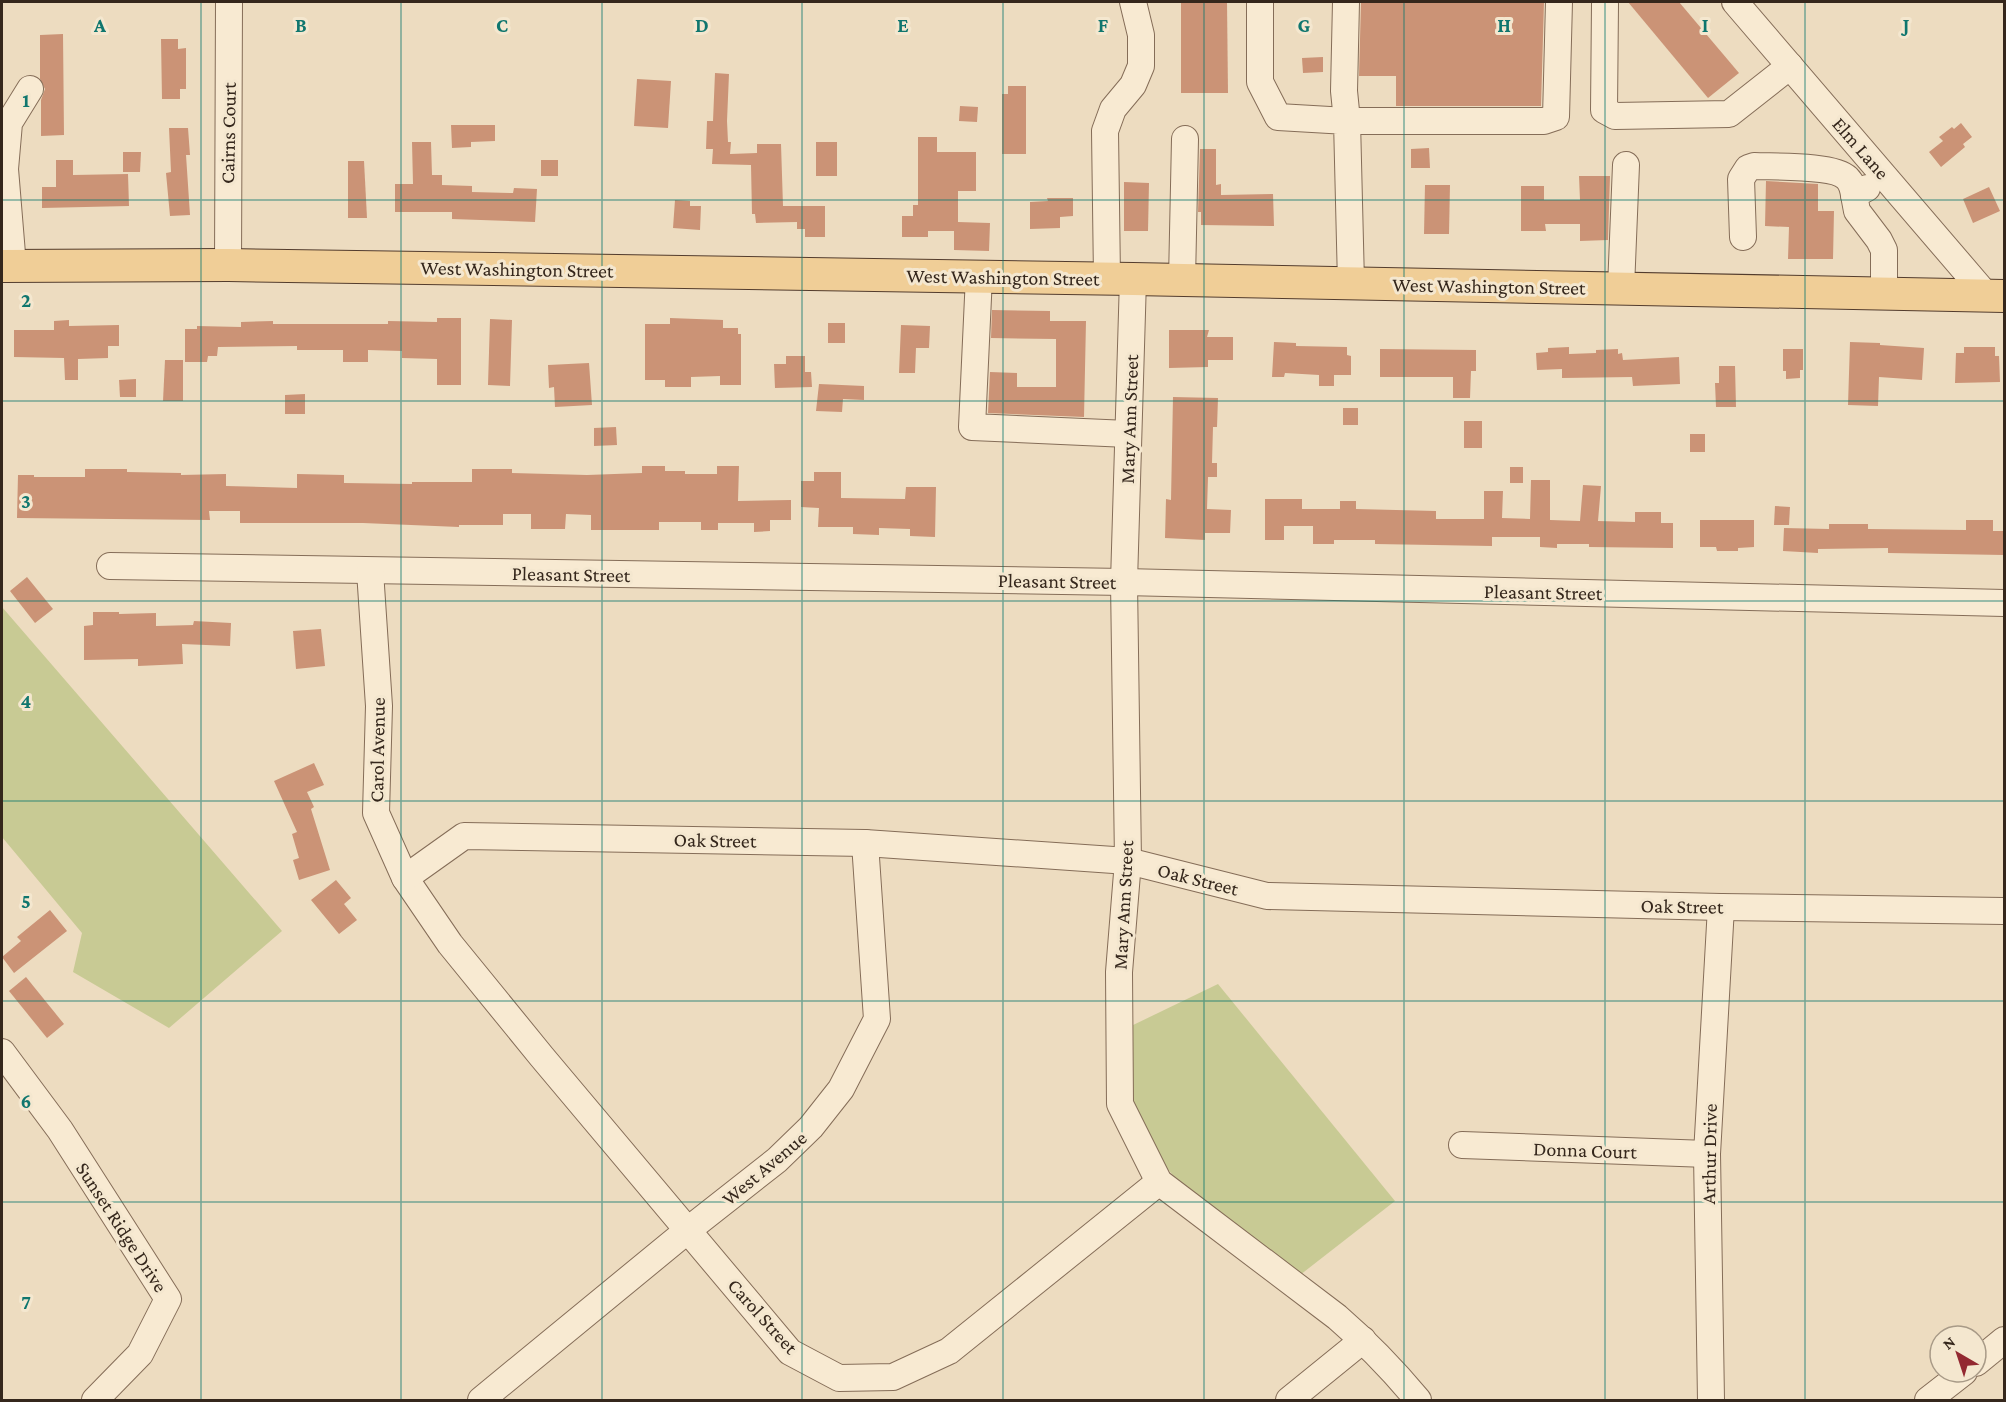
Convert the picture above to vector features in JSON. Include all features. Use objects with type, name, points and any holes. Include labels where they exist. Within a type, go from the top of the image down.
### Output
[{"type":"main road","name":"West Washington Street","points":[[5,267],[228,265],[979,276],[1996,296]]},
{"type":"street","name":"Cairns Court","points":[[228,265],[229,2]]},
{"type":"street","name":"Mary Ann Street","points":[[1133,2],[1142,35],[1141,66],[1133,85],[1113,109],[1105,131],[1120,279],[1128,434],[1124,582],[1128,861],[1119,972],[1120,1104],[1159,1182],[1364,1340],[1396,1373],[1418,1401]]},
{"type":"street","points":[[1260,2],[1260,82],[1278,117],[1347,121],[1544,121],[1556,117],[1559,2]]},
{"type":"street","points":[[1346,2],[1344,91],[1347,121],[1351,283]]},
{"type":"street","name":"Elm Lane","points":[[1735,2],[1884,175],[1996,296]]},
{"type":"street","points":[[1605,4],[1604,110],[1615,116],[1729,114],[1790,66]]},
{"type":"street","points":[[5,267],[5,169],[9,123],[30,89]]},
{"type":"street","points":[[1182,280],[1185,139]]},
{"type":"street","points":[[1621,288],[1626,165]]},
{"type":"street","points":[[1743,237],[1741,179],[1748,168],[1754,166],[1834,170],[1846,177],[1852,184],[1857,210],[1884,250],[1884,293]]},
{"type":"street","points":[[1854,195],[1884,175]]},
{"type":"street","points":[[979,276],[972,427],[1128,434]]},
{"type":"street","name":"Pleasant Street","points":[[110,566],[1124,582],[2004,603]]},
{"type":"street","name":"Carol Avenue","points":[[370,571],[379,706],[376,813],[405,878],[450,944],[542,1057]]},
{"type":"street","name":"Oak Street","points":[[405,878],[464,837],[865,843],[1128,861],[1267,896],[1721,908],[2004,911]]},
{"type":"street","name":"West Avenue","points":[[481,1401],[688,1230],[777,1160],[811,1127],[841,1089],[877,1019],[865,843]]},
{"type":"street","name":"Arthur Drive","points":[[1711,1401],[1707,1154],[1721,908]]},
{"type":"street","name":"Sunset Ridge Drive","points":[[2,1052],[60,1130],[168,1299],[140,1354],[95,1401]]},
{"type":"street","name":"Carol Street","points":[[542,1057],[790,1352],[839,1378],[893,1377],[949,1351],[1159,1182]]},
{"type":"street","name":"Donna Court","points":[[1462,1145],[1707,1154]]},
{"type":"street","points":[[1289,1401],[1364,1340]]},
{"type":"street","points":[[1988,1353],[2004,1340]]},
{"type":"street","points":[[1928,1401],[1949,1384]]},
{"type":"green space","points":[[2,607],[282,931],[169,1028],[73,972],[82,933],[2,837]]},
{"type":"green space","points":[[1218,984],[1395,1201],[1300,1275],[1180,1184],[1153,1151],[1129,1105],[1129,1027]]},
{"type":"building","points":[[1181,2],[1227,2],[1228,93],[1181,93]]},
{"type":"building","points":[[1361,2],[1544,2],[1541,106],[1396,106],[1396,76],[1359,76]]},
{"type":"building","points":[[1628,2],[1679,2],[1739,73],[1708,98]]},
{"type":"building","points":[[63,34],[64,135],[41,136],[41,100],[45,89],[40,79],[40,35]]},
{"type":"building","points":[[161,39],[178,39],[178,49],[186,48],[186,89],[180,89],[180,99],[162,99]]},
{"type":"building","points":[[1323,57],[1323,72],[1303,73],[1302,58]]},
{"type":"building","points":[[715,73],[729,74],[727,121],[728,142],[731,142],[730,154],[757,153],[757,144],[781,144],[783,206],[825,206],[825,237],[805,237],[805,229],[797,229],[797,222],[756,223],[755,214],[752,214],[751,165],[712,164],[713,149],[706,149],[707,121],[713,121]]},
{"type":"building","points":[[637,79],[671,81],[668,128],[634,126]]},
{"type":"building","points":[[1008,86],[1026,86],[1026,154],[1002,154],[1002,94],[1008,94]]},
{"type":"building","points":[[960,106],[978,107],[977,122],[959,121]]},
{"type":"building","points":[[1961,123],[1972,137],[1963,144],[1965,147],[1941,167],[1929,152],[1943,141],[1939,137]]},
{"type":"building","points":[[451,125],[495,125],[495,141],[471,142],[471,147],[452,148]]},
{"type":"building","points":[[169,128],[188,128],[190,155],[186,155],[190,215],[170,216],[166,173],[171,172]]},
{"type":"building","points":[[918,137],[937,137],[937,152],[976,152],[976,191],[958,191],[958,222],[990,223],[989,251],[954,250],[954,231],[928,231],[928,237],[902,237],[902,216],[913,216],[913,205],[918,205]]},
{"type":"building","points":[[412,142],[431,142],[432,175],[442,175],[442,185],[472,186],[472,192],[513,193],[514,188],[537,189],[535,222],[452,219],[452,212],[395,212],[395,184],[413,184]]},
{"type":"building","points":[[816,142],[837,142],[837,176],[816,176]]},
{"type":"building","points":[[1429,148],[1430,168],[1411,168],[1411,149]]},
{"type":"building","points":[[1200,149],[1216,149],[1216,185],[1221,184],[1221,195],[1273,194],[1274,226],[1201,225],[1201,212],[1198,212]]},
{"type":"building","points":[[123,152],[141,152],[140,172],[123,172]]},
{"type":"building","points":[[56,160],[73,160],[73,175],[128,174],[129,206],[42,208],[42,187],[56,187]]},
{"type":"building","points":[[541,160],[558,160],[558,176],[541,176]]},
{"type":"building","points":[[348,161],[364,161],[367,218],[348,218]]},
{"type":"building","points":[[1579,176],[1610,176],[1608,240],[1580,241],[1580,224],[1545,224],[1546,231],[1521,231],[1521,186],[1544,186],[1544,200],[1580,200]]},
{"type":"building","points":[[1766,181],[1818,184],[1818,211],[1834,211],[1833,259],[1788,259],[1789,227],[1765,226]]},
{"type":"building","points":[[1124,182],[1149,183],[1148,231],[1124,231]]},
{"type":"building","points":[[1425,185],[1450,185],[1449,234],[1424,234]]},
{"type":"building","points":[[1989,187],[2000,211],[1973,223],[1963,199]]},
{"type":"building","points":[[1047,198],[1073,198],[1073,216],[1060,217],[1060,228],[1030,229],[1030,202],[1048,201]]},
{"type":"building","points":[[675,200],[690,201],[690,206],[701,206],[700,230],[673,228]]},
{"type":"building","points":[[992,310],[1050,311],[1050,321],[1086,321],[1084,417],[988,413],[990,372],[1017,373],[1017,387],[1056,387],[1056,339],[991,338]]},
{"type":"building","points":[[437,318],[461,318],[461,385],[437,385],[437,359],[402,358],[402,351],[368,350],[368,362],[343,362],[343,350],[297,350],[297,346],[218,347],[217,356],[208,356],[207,362],[185,362],[185,329],[197,329],[197,326],[241,327],[241,322],[273,321],[273,324],[388,324],[388,321],[437,322]]},
{"type":"building","points":[[670,318],[723,320],[723,328],[738,328],[738,334],[741,334],[741,385],[720,385],[720,376],[691,377],[691,387],[665,387],[665,380],[645,380],[645,324],[670,324]]},
{"type":"building","points":[[490,319],[512,320],[510,386],[488,385]]},
{"type":"building","points":[[69,320],[69,326],[119,325],[119,346],[108,346],[108,358],[78,359],[78,380],[65,380],[64,358],[14,357],[14,330],[54,330],[54,321]]},
{"type":"building","points":[[828,323],[845,323],[845,343],[828,343]]},
{"type":"building","points":[[901,325],[930,326],[929,348],[916,348],[915,373],[899,373]]},
{"type":"building","points":[[1169,330],[1209,330],[1207,337],[1233,337],[1233,360],[1208,360],[1208,367],[1169,368]]},
{"type":"building","points":[[1274,342],[1296,343],[1296,346],[1347,347],[1347,355],[1351,356],[1351,375],[1334,375],[1334,386],[1319,386],[1319,375],[1285,373],[1284,377],[1272,377]]},
{"type":"building","points":[[1850,342],[1924,348],[1922,380],[1879,377],[1878,406],[1848,405]]},
{"type":"building","points":[[1569,347],[1569,354],[1618,349],[1618,354],[1622,353],[1623,360],[1679,357],[1680,384],[1633,386],[1632,377],[1562,378],[1562,369],[1537,370],[1536,353],[1548,352],[1548,348]]},
{"type":"building","points":[[1964,347],[1995,347],[1995,356],[1999,356],[2000,382],[1955,383],[1956,353],[1964,353]]},
{"type":"building","points":[[1380,349],[1476,350],[1476,371],[1471,371],[1470,398],[1453,398],[1453,377],[1380,377]]},
{"type":"building","points":[[1783,349],[1803,349],[1803,370],[1800,370],[1800,378],[1786,379],[1786,371],[1783,371]]},
{"type":"building","points":[[786,356],[805,356],[805,372],[811,372],[812,387],[775,388],[774,364],[786,364]]},
{"type":"building","points":[[165,360],[183,360],[183,401],[163,401]]},
{"type":"building","points":[[589,363],[592,405],[555,407],[554,387],[549,388],[548,365]]},
{"type":"building","points":[[1719,366],[1735,366],[1736,407],[1716,407],[1715,383],[1719,383]]},
{"type":"building","points":[[136,379],[136,397],[120,397],[119,380]]},
{"type":"building","points":[[819,384],[864,386],[864,400],[843,399],[842,412],[816,411]]},
{"type":"building","points":[[305,394],[305,414],[285,414],[285,395]]},
{"type":"building","points":[[1173,397],[1218,398],[1217,427],[1213,427],[1212,463],[1217,463],[1217,477],[1208,477],[1207,509],[1231,510],[1230,533],[1205,533],[1205,540],[1165,538],[1166,499],[1171,500]]},
{"type":"building","points":[[1343,408],[1358,408],[1358,425],[1343,425]]},
{"type":"building","points":[[1464,421],[1482,421],[1482,448],[1464,448]]},
{"type":"building","points":[[616,427],[617,445],[594,446],[594,428]]},
{"type":"building","points":[[1690,434],[1705,434],[1705,452],[1690,452]]},
{"type":"building","points":[[642,466],[665,466],[665,471],[685,471],[685,474],[717,474],[717,466],[739,466],[738,501],[791,500],[791,520],[770,520],[770,531],[754,532],[754,523],[718,523],[718,530],[701,530],[701,522],[659,522],[659,530],[591,530],[591,515],[566,514],[565,529],[531,529],[531,514],[503,514],[503,525],[459,525],[459,527],[363,523],[240,523],[240,511],[209,511],[210,520],[17,518],[18,475],[85,477],[85,469],[127,469],[127,472],[181,473],[181,475],[226,474],[226,486],[297,488],[297,474],[344,475],[344,483],[412,484],[412,482],[472,482],[472,469],[512,469],[512,473],[587,475],[642,473]]},
{"type":"building","points":[[1510,467],[1523,467],[1523,483],[1510,483]]},
{"type":"building","points":[[814,472],[841,472],[841,498],[905,499],[906,487],[936,487],[935,537],[910,536],[910,529],[879,528],[879,535],[853,534],[853,527],[818,527],[819,508],[801,507],[801,481],[814,481]]},
{"type":"building","points":[[1531,480],[1550,480],[1550,520],[1580,521],[1583,485],[1601,486],[1598,521],[1635,522],[1635,512],[1661,512],[1661,523],[1673,523],[1673,548],[1589,547],[1589,544],[1557,544],[1557,548],[1540,547],[1540,537],[1492,537],[1492,546],[1375,544],[1375,540],[1334,540],[1334,544],[1313,544],[1313,526],[1284,526],[1284,540],[1265,540],[1265,499],[1302,499],[1302,509],[1340,509],[1340,501],[1356,501],[1356,509],[1436,511],[1436,519],[1484,519],[1484,491],[1503,491],[1502,518],[1530,519]]},
{"type":"building","points":[[1775,506],[1790,507],[1789,525],[1774,525]]},
{"type":"building","points":[[1700,520],[1754,520],[1754,547],[1738,548],[1738,551],[1717,551],[1716,547],[1700,547]]},
{"type":"building","points":[[1966,520],[1993,520],[1993,531],[2004,531],[2004,555],[1888,553],[1888,548],[1818,549],[1818,553],[1783,551],[1784,528],[1829,529],[1829,524],[1868,524],[1868,529],[1966,530]]},
{"type":"building","points":[[27,577],[53,609],[35,623],[10,591]]},
{"type":"building","points":[[93,612],[156,613],[156,626],[193,625],[194,621],[231,623],[230,646],[182,644],[183,664],[138,666],[138,659],[84,660],[84,626],[93,625]]},
{"type":"building","points":[[321,629],[325,666],[296,669],[293,631]]},
{"type":"building","points":[[314,763],[324,785],[307,792],[314,807],[311,809],[330,870],[299,880],[293,860],[299,858],[292,834],[297,832],[274,781]]},
{"type":"building","points":[[336,880],[351,898],[344,904],[357,920],[339,934],[311,900]]},
{"type":"building","points":[[50,910],[67,931],[14,973],[2,957],[21,941],[17,937]]},
{"type":"building","points":[[26,977],[64,1024],[47,1038],[9,991]]}]
